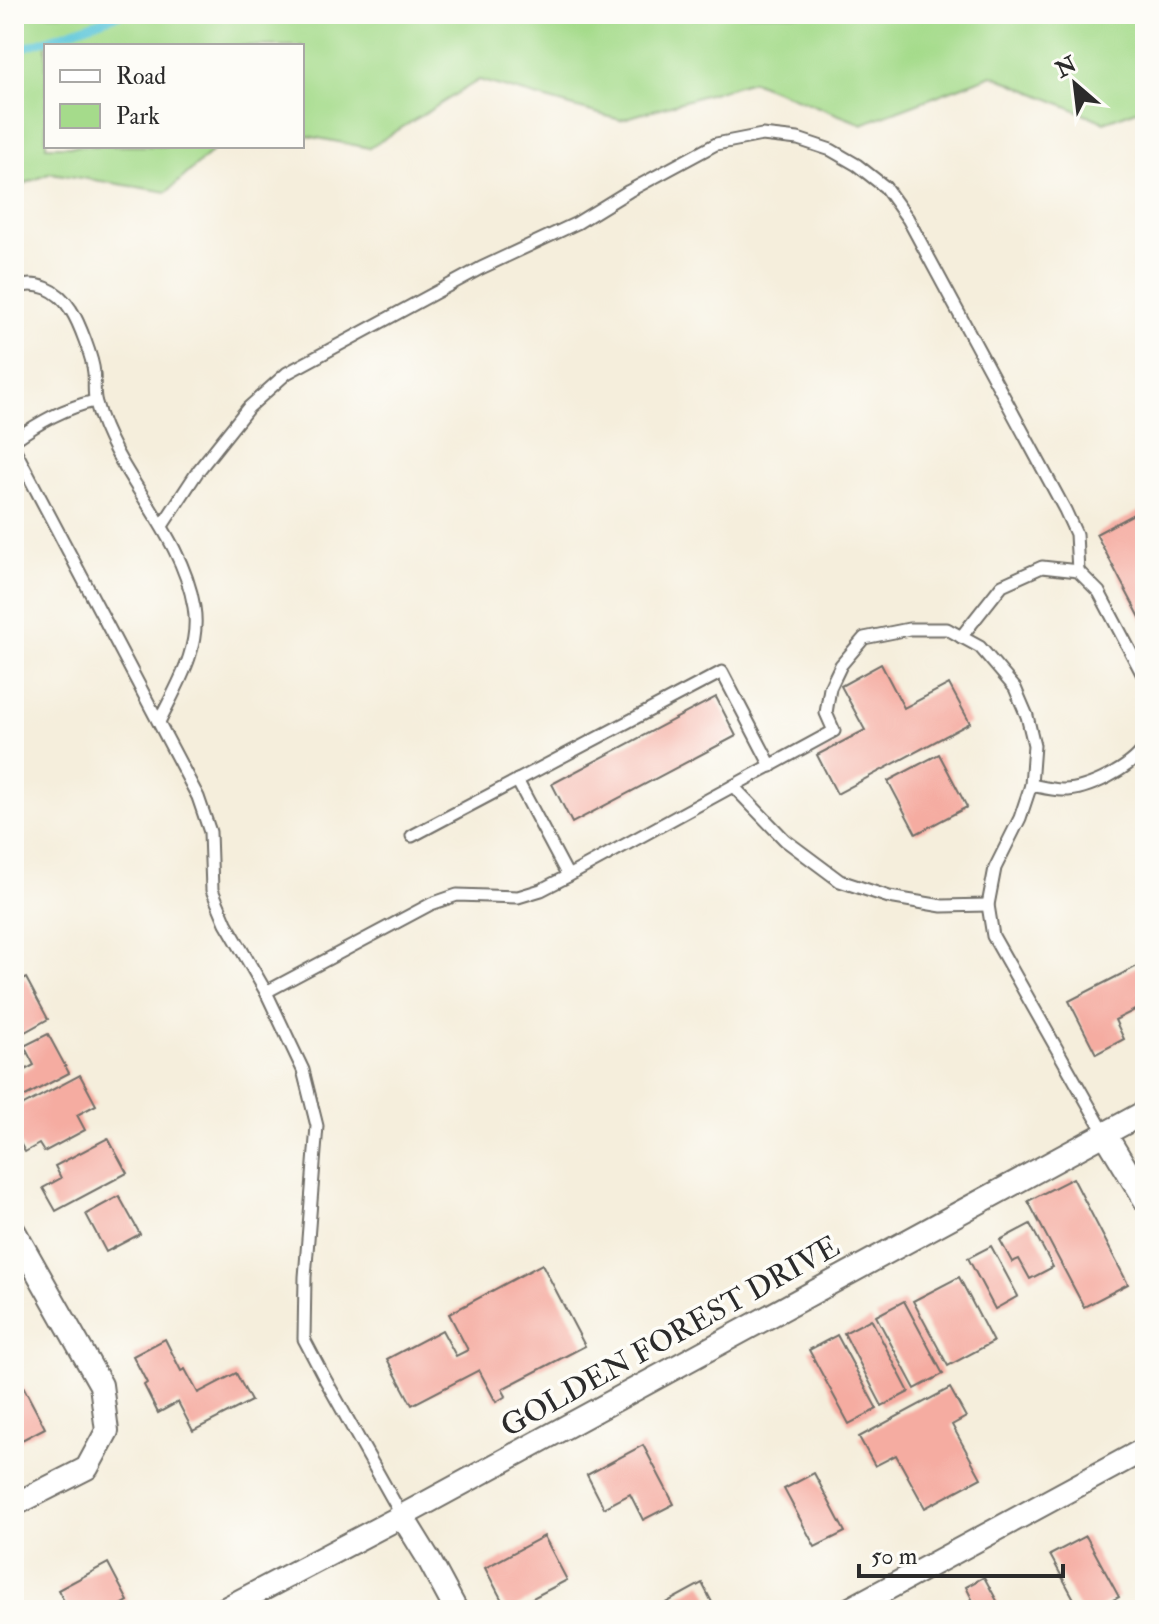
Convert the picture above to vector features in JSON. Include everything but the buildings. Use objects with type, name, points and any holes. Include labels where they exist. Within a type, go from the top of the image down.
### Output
[{"type":"street","name":"GOLDEN FOREST DRIVE","points":[[223,1610],[1145,1112]]},
{"type":"street","points":[[1105,1134],[1145,1200]]},
{"type":"street","points":[[14,1231],[101,1385],[107,1431],[87,1468],[14,1505]]},
{"type":"street","points":[[848,1610],[1145,1449]]},
{"type":"street","points":[[402,1516],[456,1610]]},
{"type":"lane","points":[[162,526],[198,471],[248,408],[287,373],[481,268],[577,223],[716,144],[762,135],[798,139],[831,150],[885,187],[908,219],[1065,510],[1076,534],[1078,571]]},
{"type":"lane","points":[[14,288],[27,284],[52,289],[71,309],[94,370],[95,401],[115,453],[162,526],[184,572],[194,607],[195,638],[184,672],[159,722]]},
{"type":"lane","points":[[14,440],[48,417],[95,401]]},
{"type":"lane","points":[[14,448],[198,797],[210,832],[212,890],[303,1070],[317,1126],[305,1277],[304,1339],[402,1516]]},
{"type":"lane","points":[[961,637],[1002,585],[1042,567],[1078,571],[1099,592],[1145,679]]},
{"type":"lane","points":[[266,992],[431,904],[457,895],[518,897],[541,890],[568,876],[834,731],[826,713],[830,688],[841,665],[864,638],[909,629],[947,629],[980,647],[1015,688],[1027,716],[1034,745],[1031,785],[1020,818],[995,868],[988,905],[993,936],[1105,1134]]},
{"type":"lane","points":[[412,836],[722,672],[771,766]]},
{"type":"lane","points":[[1031,785],[1065,791],[1095,782],[1122,770],[1145,747]]},
{"type":"lane","points":[[517,780],[568,876]]},
{"type":"lane","points":[[733,786],[785,840],[840,881],[889,897],[942,906],[988,905]]},
{"type":"green space","points":[[14,14],[1145,14],[1145,107],[1104,122],[992,75],[862,124],[752,81],[620,120],[479,80],[369,148],[304,135],[304,44],[44,44],[44,148],[216,148],[167,192],[51,173],[14,188]]},
{"type":"waterway","points":[[14,51],[121,14]]}]
